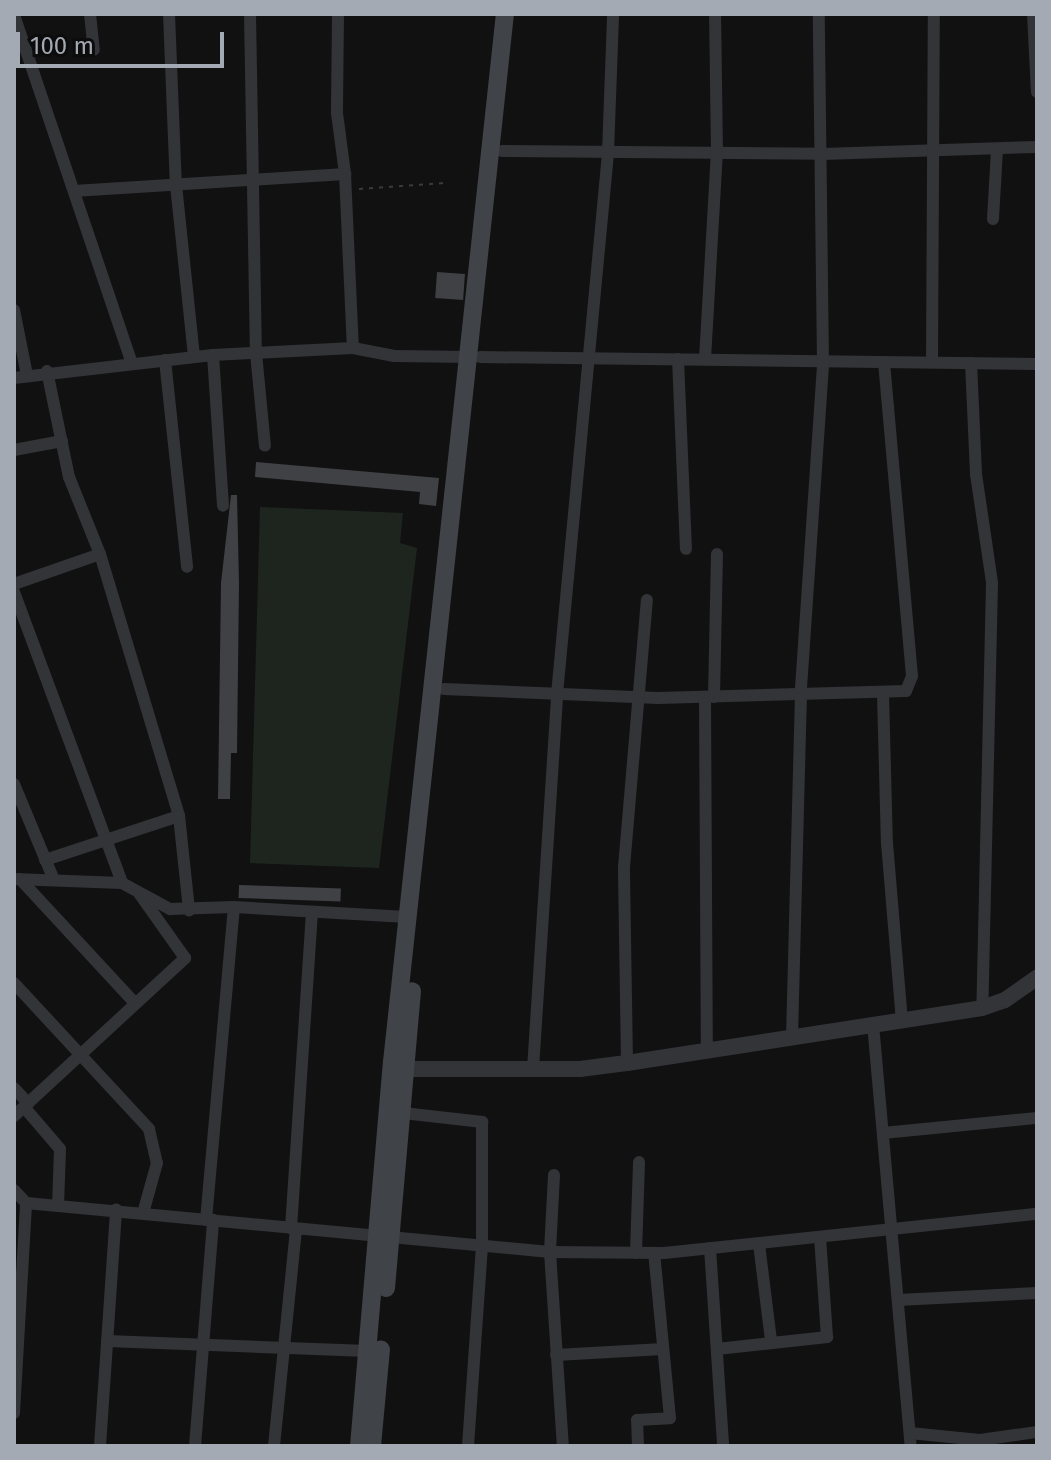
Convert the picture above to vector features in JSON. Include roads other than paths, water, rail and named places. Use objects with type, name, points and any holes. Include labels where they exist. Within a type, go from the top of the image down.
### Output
[{"type":"main road","points":[[359,1446],[368,1351],[403,1113],[404,1069],[444,689],[505,14]]},
{"type":"main road","points":[[373,1446],[407,917],[502,151],[516,14]]},
{"type":"street","points":[[90,14],[94,50]]},
{"type":"street","points":[[169,14],[176,185],[194,357]]},
{"type":"street","points":[[250,14],[256,353],[265,446]]},
{"type":"street","points":[[338,14],[337,113],[345,174],[353,348]]},
{"type":"street","points":[[533,1069],[557,694],[608,153],[613,14]]},
{"type":"street","points":[[705,359],[717,153],[715,14]]},
{"type":"street","points":[[792,1037],[801,696],[823,364],[819,14]]},
{"type":"street","points":[[932,362],[934,14]]},
{"type":"street","points":[[1033,14],[1037,92]]},
{"type":"street","points":[[14,15],[132,363]]},
{"type":"street","points":[[502,151],[823,154],[1037,147]]},
{"type":"street","points":[[993,219],[997,149]]},
{"type":"street","points":[[74,191],[345,174]]},
{"type":"street","points":[[14,310],[20,376],[213,355],[353,348],[394,356],[705,359],[823,364],[1037,364]]},
{"type":"street","points":[[213,355],[223,506]]},
{"type":"street","points":[[678,359],[686,549]]},
{"type":"street","points":[[165,360],[187,567]]},
{"type":"street","points":[[444,689],[709,697],[906,691],[912,676],[884,362]]},
{"type":"street","points":[[971,363],[976,474],[992,583],[982,1008]]},
{"type":"street","points":[[47,371],[69,477],[100,554],[179,816],[189,910]]},
{"type":"street","points":[[14,450],[62,441]]},
{"type":"street","points":[[14,584],[100,554]]},
{"type":"street","points":[[707,1047],[709,697],[717,554]]},
{"type":"street","points":[[14,592],[122,883]]},
{"type":"street","points":[[627,1063],[624,867],[647,600]]},
{"type":"street","points":[[883,694],[887,843],[902,1022]]},
{"type":"street","points":[[14,784],[54,880]]},
{"type":"street","points":[[45,860],[179,816]]},
{"type":"street","points":[[17,879],[122,883],[170,909],[234,907],[407,917]]},
{"type":"street","points":[[17,879],[134,1002]]},
{"type":"street","points":[[14,1116],[185,958],[137,892]]},
{"type":"street","points":[[195,1446],[234,907]]},
{"type":"street","points":[[274,1446],[294,1229],[312,913]]},
{"type":"street","points":[[404,1069],[533,1069],[627,1063],[707,1047],[902,1022],[982,1008],[1005,1000],[1037,978]]},
{"type":"street","points":[[14,983],[82,1052],[149,1129],[157,1163],[143,1213]]},
{"type":"street","points":[[873,1024],[910,1439],[980,1443],[1037,1432]]},
{"type":"street","points":[[14,1088],[60,1149],[58,1205]]},
{"type":"street","points":[[403,1113],[482,1122],[482,1246],[468,1446]]},
{"type":"street","points":[[883,1133],[1037,1118]]},
{"type":"street","points":[[636,1253],[639,1162]]},
{"type":"street","points":[[554,1175],[550,1252],[563,1446]]},
{"type":"street","points":[[14,1190],[26,1203],[550,1252],[654,1253],[1037,1214]]},
{"type":"street","points":[[14,1413],[26,1203]]},
{"type":"street","points":[[100,1446],[116,1210]]},
{"type":"street","points":[[717,1349],[827,1337],[820,1237]]},
{"type":"street","points":[[759,1244],[771,1341]]},
{"type":"street","points":[[710,1248],[723,1446]]},
{"type":"street","points":[[638,1446],[637,1420],[670,1418],[654,1253]]},
{"type":"street","points":[[898,1300],[1037,1293]]},
{"type":"street","points":[[107,1341],[368,1351]]},
{"type":"street","points":[[556,1355],[663,1349]]}]
